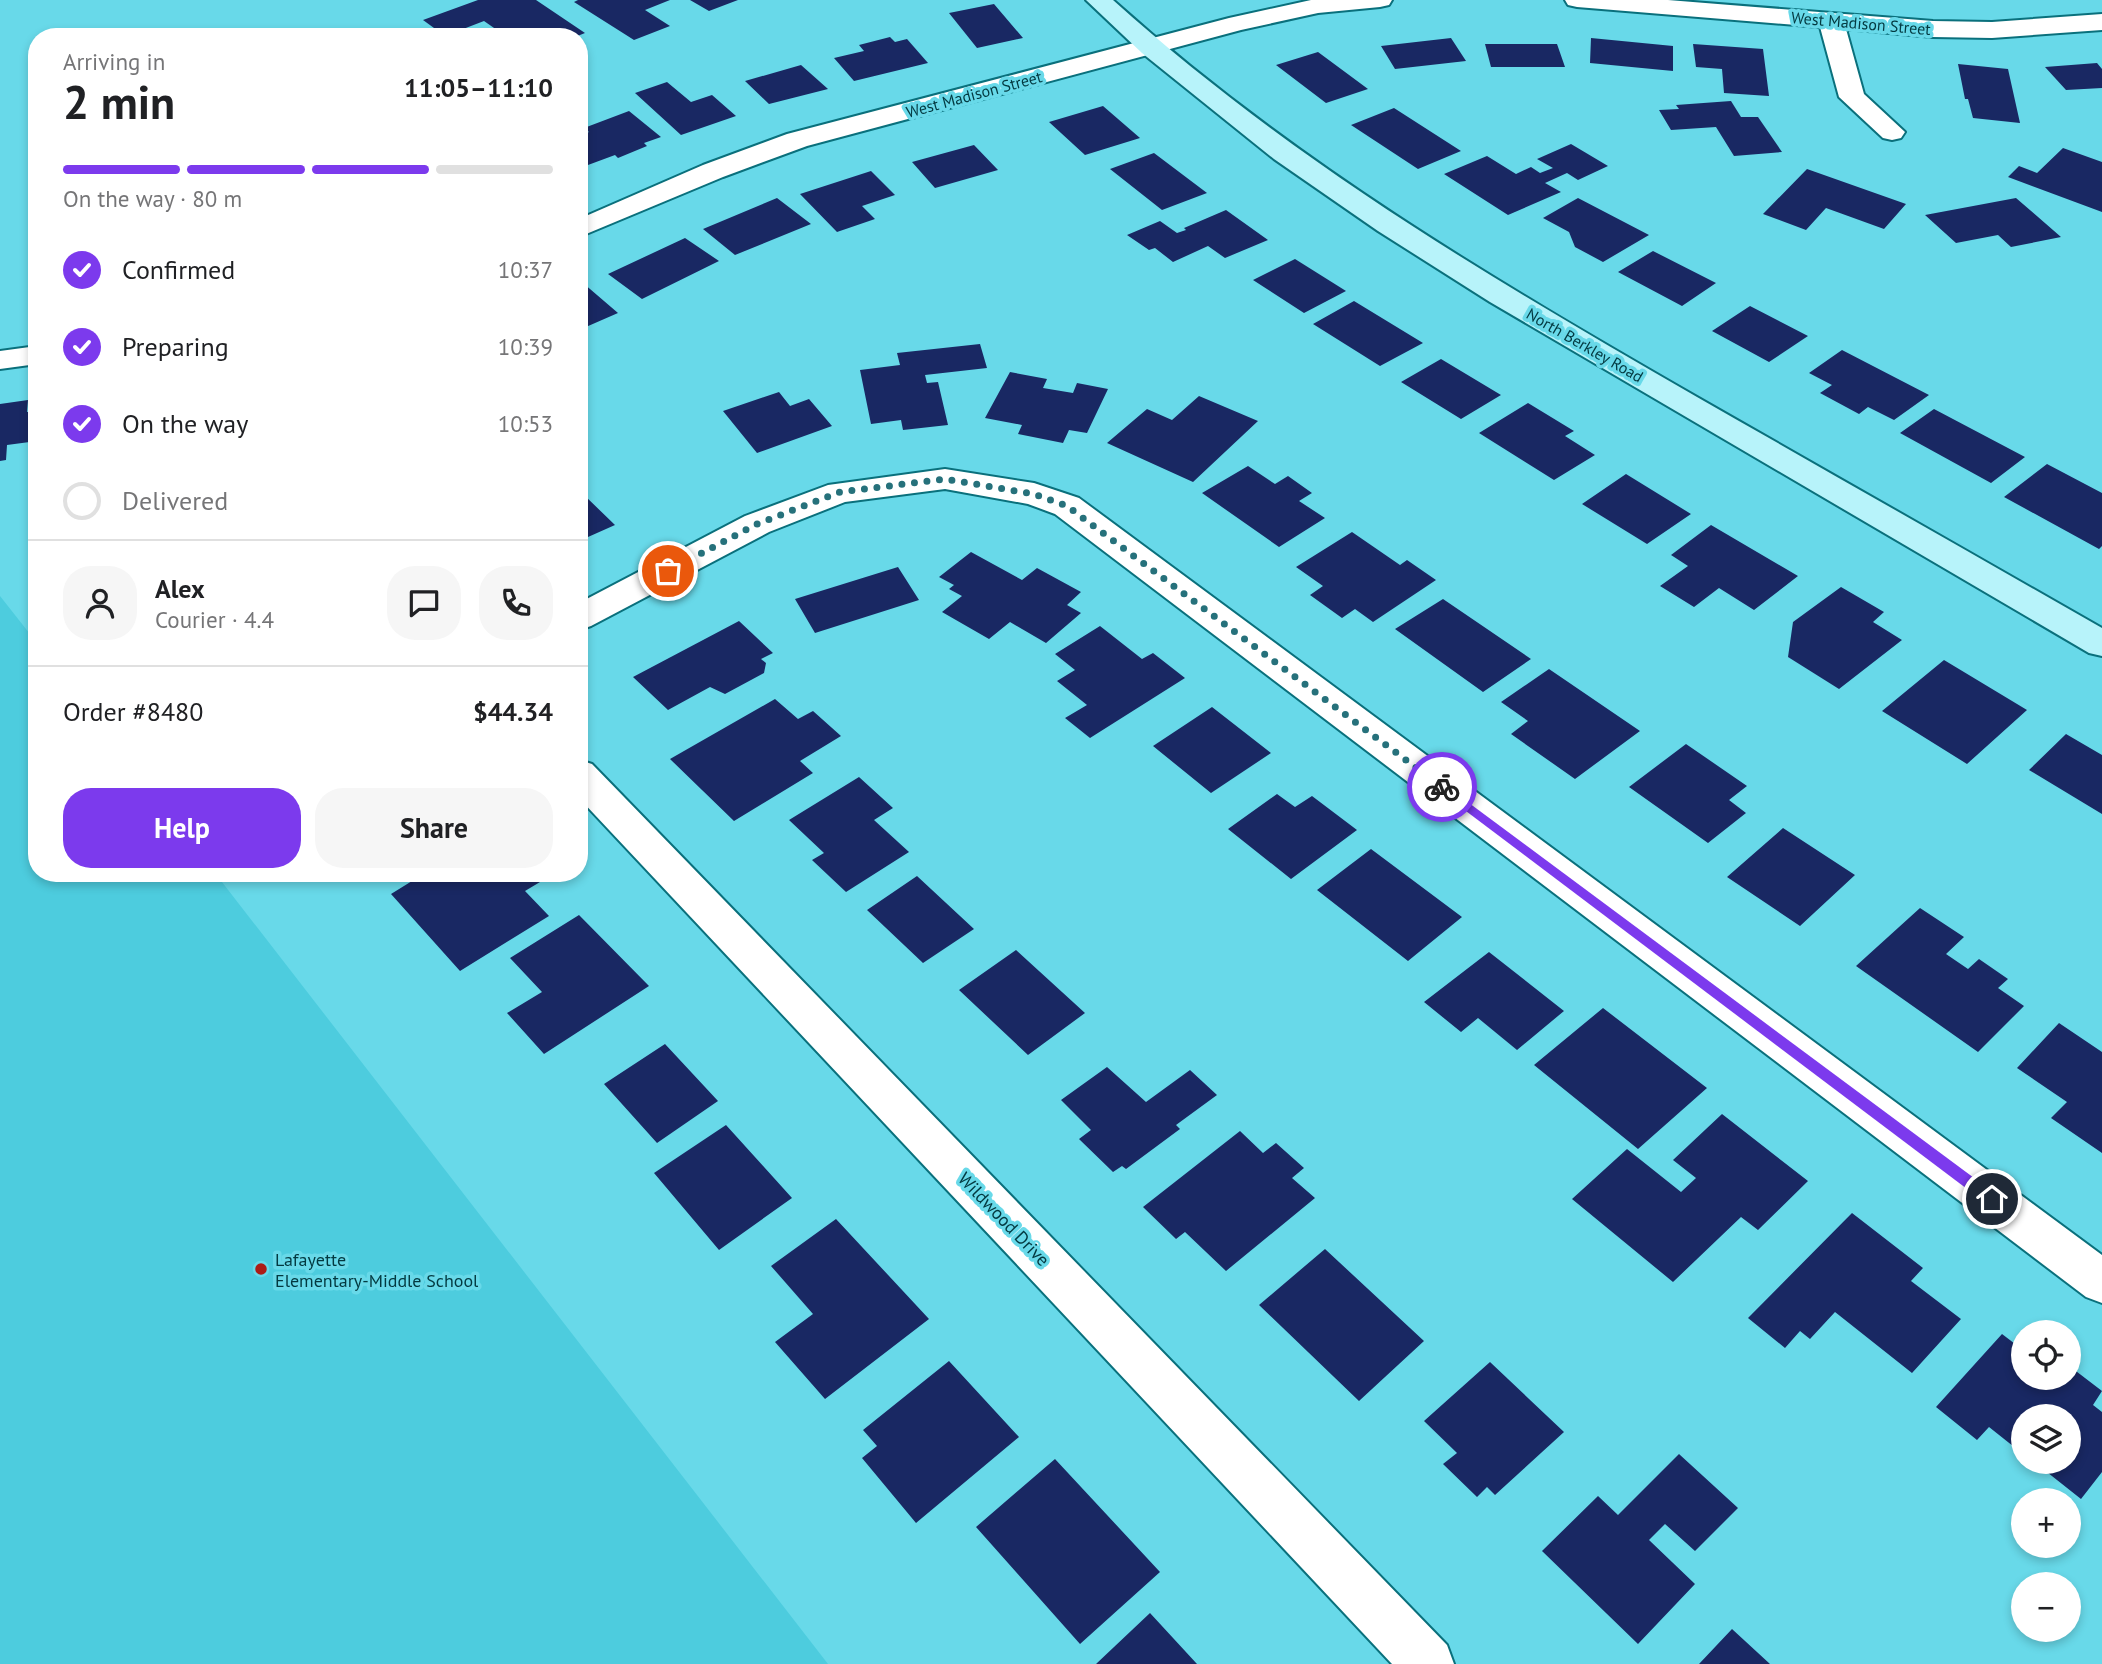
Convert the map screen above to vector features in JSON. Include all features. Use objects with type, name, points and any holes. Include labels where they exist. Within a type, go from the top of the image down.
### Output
[{"type":"street","name":"North Berkley Road","points":[[1098,0],[1151,48],[1284,153],[1388,225],[1478,282],[2102,644]]},
{"type":"street","name":"West Madison Street","points":[[588,225],[713,171],[797,140],[1238,23],[1318,6],[1380,0]]},
{"type":"street","name":"West Madison Street","points":[[1577,0],[1933,29],[1992,30],[2102,22]]},
{"type":"street","points":[[1831,20],[1852,97],[1892,132]]},
{"type":"street","points":[[0,360],[28,356]]},
{"type":"street","points":[[588,613],[757,524],[840,492],[945,479],[1034,494],[1067,506],[2102,1282]]},
{"type":"street","name":"Wildwood Drive","points":[[588,783],[1428,1664]]},
{"type":"shaded area","name":"Lafayette Elementary-Middle School","points":[[0,596],[28,632],[28,882],[222,882],[828,1664],[0,1664]]},
{"type":"building","points":[[478,0],[536,0],[578,28],[494,28],[484,21],[466,28],[434,28],[423,20]]},
{"type":"building","points":[[670,0],[645,10],[670,26],[634,40],[574,2]]},
{"type":"building","points":[[690,0],[738,0],[709,11]]},
{"type":"building","points":[[994,4],[1023,38],[977,48],[949,13]]},
{"type":"building","points":[[890,37],[895,42],[907,39],[928,63],[854,81],[834,58],[864,51],[859,45]]},
{"type":"building","points":[[1451,38],[1466,61],[1395,69],[1381,46]]},
{"type":"building","points":[[1591,38],[1673,46],[1673,71],[1590,63]]},
{"type":"building","points":[[1485,44],[1557,44],[1565,67],[1491,67]]},
{"type":"building","points":[[1693,44],[1763,49],[1769,96],[1724,93],[1722,69],[1696,67]]},
{"type":"building","points":[[1318,52],[1368,89],[1326,103],[1276,65]]},
{"type":"building","points":[[2097,63],[2102,69],[2102,88],[2066,90],[2045,67]]},
{"type":"building","points":[[1958,64],[2008,69],[2020,123],[1973,118],[1968,99],[1965,99]]},
{"type":"building","points":[[801,65],[828,89],[769,104],[745,81]]},
{"type":"building","points":[[667,82],[691,102],[712,95],[736,116],[681,135],[635,93]]},
{"type":"building","points":[[1731,101],[1741,117],[1758,117],[1782,152],[1734,156],[1716,127],[1671,130],[1659,110],[1679,109],[1676,105]]},
{"type":"building","points":[[1103,106],[1140,138],[1085,155],[1049,122]]},
{"type":"building","points":[[1394,108],[1461,151],[1418,169],[1351,125]]},
{"type":"building","points":[[629,111],[661,137],[618,158],[615,155],[588,165],[588,126]]},
{"type":"building","points":[[1571,144],[1608,166],[1578,180],[1567,173],[1545,183],[1561,192],[1508,215],[1444,174],[1487,156],[1516,174],[1531,167],[1540,173],[1553,168],[1537,159]]},
{"type":"building","points":[[974,145],[998,170],[935,188],[912,162]]},
{"type":"building","points":[[2063,148],[2102,162],[2102,212],[2008,177],[2019,166],[2037,173]]},
{"type":"building","points":[[1154,153],[1207,193],[1162,210],[1110,169]]},
{"type":"building","points":[[1807,169],[1906,204],[1884,229],[1826,208],[1806,230],[1763,214]]},
{"type":"building","points":[[871,171],[895,195],[862,206],[875,219],[837,232],[800,194]]},
{"type":"building","points":[[777,198],[811,224],[735,255],[703,229]]},
{"type":"building","points":[[1578,198],[1649,235],[1603,262],[1575,247],[1569,232],[1543,218]]},
{"type":"building","points":[[2016,198],[2061,237],[2011,247],[1998,235],[1956,243],[1925,215]]},
{"type":"building","points":[[1226,210],[1268,240],[1225,258],[1208,246],[1173,262],[1155,248],[1149,250],[1127,235],[1160,221],[1177,233]]},
{"type":"building","points":[[685,238],[719,261],[642,299],[608,274]]},
{"type":"building","points":[[1653,251],[1716,283],[1682,306],[1618,272]]},
{"type":"building","points":[[1295,259],[1346,291],[1304,313],[1253,280]]},
{"type":"building","points":[[588,287],[618,313],[588,326]]},
{"type":"building","points":[[1354,301],[1423,343],[1380,366],[1313,324]]},
{"type":"building","points":[[1750,306],[1808,336],[1769,362],[1712,331]]},
{"type":"building","points":[[980,344],[987,368],[925,375],[927,383],[938,382],[948,425],[903,430],[901,420],[871,424],[860,370],[900,365],[897,353]]},
{"type":"building","points":[[1842,350],[1929,395],[1894,420],[1868,407],[1859,414],[1820,393],[1832,385],[1809,373]]},
{"type":"building","points":[[1441,359],[1501,395],[1461,419],[1401,382]]},
{"type":"building","points":[[1010,372],[1047,379],[1043,388],[1073,393],[1077,383],[1108,389],[1087,433],[1069,430],[1063,443],[1018,434],[1022,425],[985,418]]},
{"type":"building","points":[[779,392],[790,406],[809,399],[832,426],[757,453],[723,411]]},
{"type":"building","points":[[1199,396],[1258,421],[1193,482],[1107,443],[1147,409],[1172,420]]},
{"type":"building","points":[[28,400],[28,442],[7,445],[6,460],[0,461],[0,404]]},
{"type":"building","points":[[1528,403],[1574,431],[1565,436],[1595,455],[1554,480],[1479,433]]},
{"type":"building","points":[[1934,409],[2025,457],[1991,483],[1900,433]]},
{"type":"building","points":[[2047,464],[2102,493],[2102,546],[2099,549],[2004,497]]},
{"type":"building","points":[[1248,466],[1275,484],[1288,476],[1312,493],[1299,501],[1325,518],[1279,547],[1202,493]]},
{"type":"building","points":[[1626,474],[1691,514],[1647,544],[1582,504]]},
{"type":"building","points":[[588,499],[615,525],[588,537]]},
{"type":"building","points":[[1711,525],[1798,576],[1754,610],[1719,588],[1694,607],[1660,586],[1688,566],[1671,555]]},
{"type":"building","points":[[1352,532],[1400,565],[1407,560],[1436,580],[1373,622],[1355,609],[1342,618],[1310,595],[1323,586],[1296,567]]},
{"type":"building","points":[[971,552],[1022,580],[1037,568],[1081,592],[1067,605],[1081,613],[1046,643],[1010,622],[989,639],[942,612],[962,596],[949,589],[954,585],[939,577]]},
{"type":"building","points":[[898,567],[919,600],[815,633],[795,599]]},
{"type":"building","points":[[1841,587],[1884,612],[1873,622],[1902,640],[1839,689],[1788,657],[1793,622]]},
{"type":"building","points":[[1443,599],[1531,659],[1483,692],[1395,629]]},
{"type":"building","points":[[739,621],[773,653],[761,659],[766,663],[764,673],[725,694],[710,687],[668,710],[633,677]]},
{"type":"building","points":[[1100,626],[1142,659],[1153,653],[1185,678],[1090,738],[1065,718],[1087,705],[1057,681],[1075,670],[1055,654]]},
{"type":"building","points":[[1944,660],[2027,710],[1967,764],[1882,711]]},
{"type":"building","points":[[1549,669],[1640,731],[1575,779],[1511,734],[1528,721],[1501,702]]},
{"type":"building","points":[[775,699],[798,719],[813,711],[841,736],[800,761],[813,773],[734,821],[670,759]]},
{"type":"building","points":[[1212,707],[1271,753],[1211,793],[1153,746]]},
{"type":"building","points":[[2066,734],[2102,755],[2102,814],[2029,770]]},
{"type":"building","points":[[1686,744],[1747,786],[1729,800],[1746,813],[1708,843],[1629,787]]},
{"type":"building","points":[[859,777],[893,808],[874,820],[909,852],[846,892],[812,860],[824,853],[789,820]]},
{"type":"building","points":[[1277,794],[1295,807],[1312,796],[1357,830],[1291,879],[1228,829]]},
{"type":"building","points":[[1783,828],[1855,875],[1800,926],[1727,877]]},
{"type":"building","points":[[1371,849],[1462,917],[1408,961],[1317,890]]},
{"type":"building","points":[[917,876],[974,929],[923,963],[867,910]]},
{"type":"building","points":[[410,882],[540,882],[525,891],[549,916],[460,971],[391,894]]},
{"type":"building","points":[[1920,908],[1964,937],[1946,954],[1968,969],[1979,959],[2008,979],[1998,988],[2024,1006],[1978,1052],[1856,966]]},
{"type":"building","points":[[579,915],[649,986],[544,1054],[507,1013],[542,992],[510,958]]},
{"type":"building","points":[[1016,950],[1085,1013],[1028,1055],[959,990]]},
{"type":"building","points":[[1489,952],[1564,1011],[1517,1050],[1478,1018],[1461,1032],[1424,1002]]},
{"type":"building","points":[[1603,1008],[1707,1088],[1638,1149],[1534,1065]]},
{"type":"building","points":[[2059,1023],[2102,1052],[2102,1153],[2051,1118],[2067,1102],[2017,1068]]},
{"type":"building","points":[[665,1044],[718,1101],[657,1143],[604,1084]]},
{"type":"building","points":[[1107,1067],[1146,1102],[1190,1070],[1217,1095],[1176,1125],[1180,1129],[1126,1169],[1122,1166],[1113,1172],[1079,1139],[1091,1130],[1061,1100]]},
{"type":"building","points":[[1722,1114],[1808,1181],[1758,1230],[1741,1217],[1673,1282],[1572,1199],[1627,1149],[1681,1192],[1696,1178],[1673,1160]]},
{"type":"building","points":[[726,1125],[792,1198],[719,1250],[654,1173]]},
{"type":"building","points":[[1240,1131],[1263,1153],[1276,1143],[1304,1168],[1292,1178],[1315,1198],[1226,1271],[1185,1232],[1176,1239],[1143,1207]]},
{"type":"building","points":[[1852,1213],[1923,1268],[1911,1281],[1961,1319],[1912,1373],[1835,1312],[1810,1339],[1800,1331],[1785,1348],[1748,1318]]},
{"type":"building","points":[[836,1219],[929,1319],[825,1399],[775,1342],[813,1314],[771,1266]]},
{"type":"building","points":[[1325,1249],[1424,1341],[1359,1401],[1259,1305]]},
{"type":"building","points":[[2002,1334],[2011,1341],[2011,1390],[2081,1390],[2081,1375],[2102,1391],[2093,1405],[2102,1412],[2102,1472],[2081,1499],[2081,1488],[2067,1488],[2049,1474],[2081,1474],[2081,1404],[2011,1404],[2011,1444],[1989,1427],[1977,1440],[1936,1407]]},
{"type":"building","points":[[949,1361],[1019,1437],[916,1523],[862,1458],[877,1446],[863,1430]]},
{"type":"building","points":[[1490,1362],[1564,1432],[1495,1495],[1487,1487],[1477,1497],[1443,1464],[1457,1453],[1424,1421]]},
{"type":"building","points":[[1679,1454],[1738,1508],[1695,1551],[1665,1524],[1649,1540],[1695,1584],[1638,1644],[1542,1551],[1598,1496],[1618,1515]]},
{"type":"building","points":[[1055,1459],[1160,1572],[1080,1644],[976,1527]]},
{"type":"building","points":[[1150,1613],[1197,1664],[1096,1664]]},
{"type":"building","points":[[1732,1629],[1770,1664],[1699,1664]]},
{"type":"way so far","points":[[668,571],[757,524],[840,492],[945,479],[1034,494],[1067,506],[1442,787]]},
{"type":"place","name":"Lafayette Elementary-Middle School","points":[[261,1269]]},
{"type":"route","points":[[1442,787],[1992,1199]]}]
